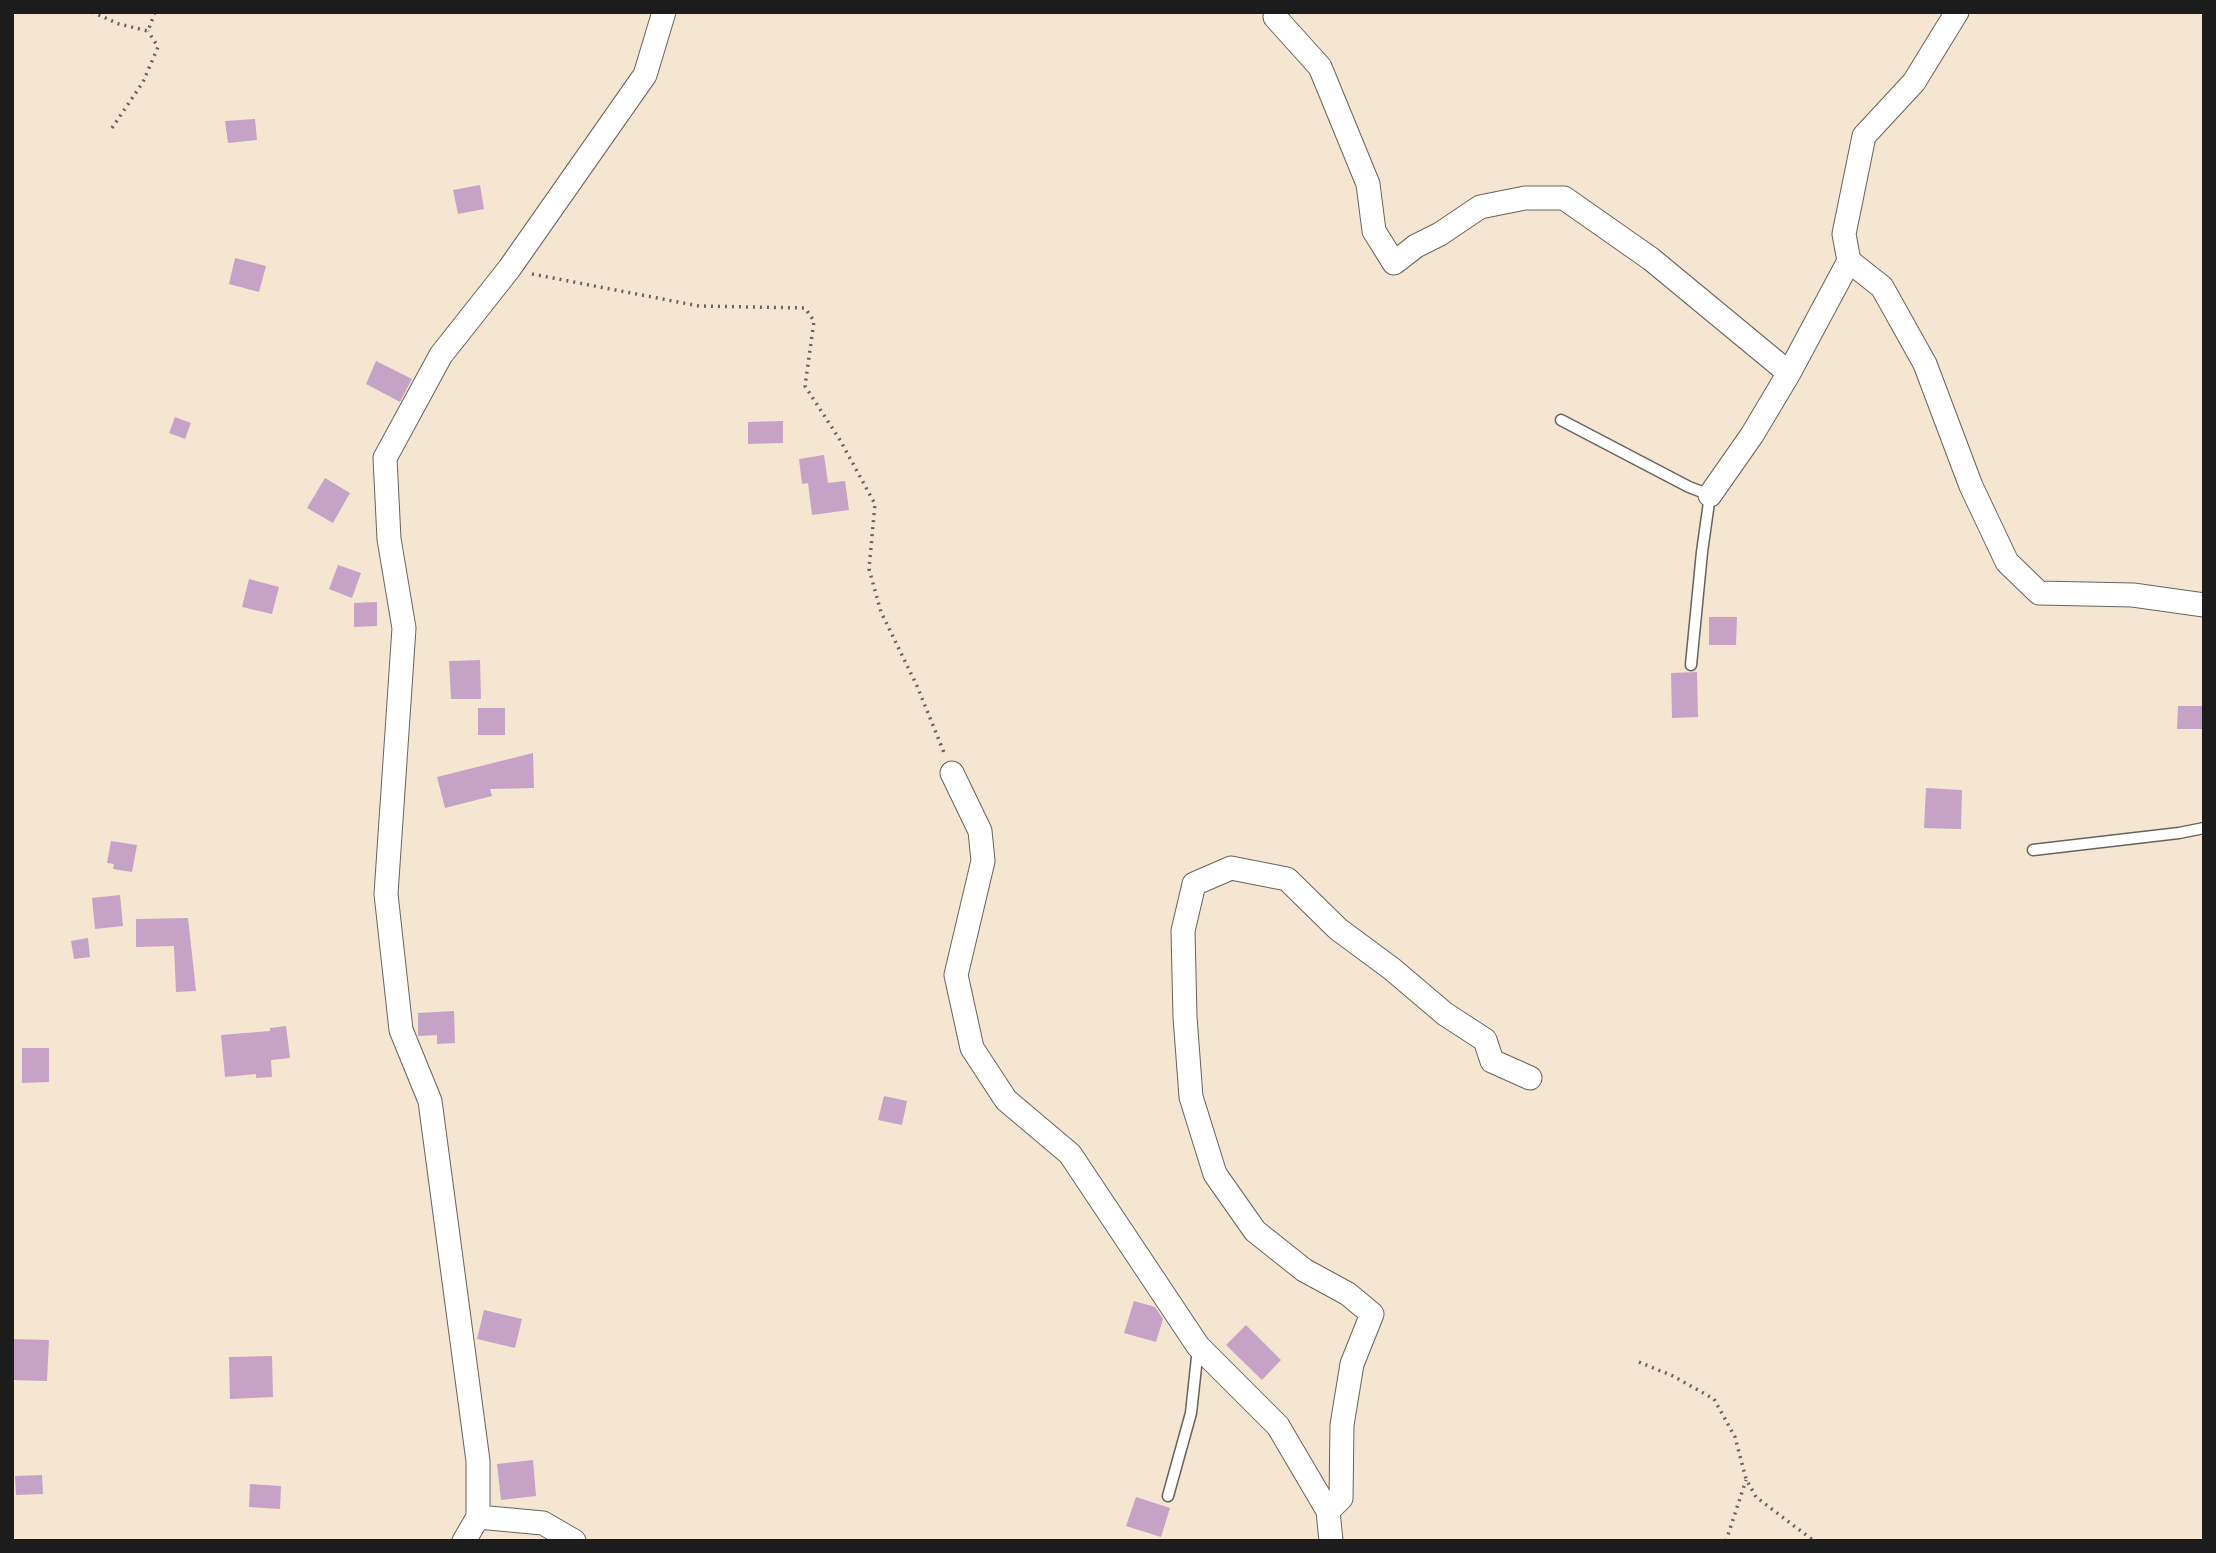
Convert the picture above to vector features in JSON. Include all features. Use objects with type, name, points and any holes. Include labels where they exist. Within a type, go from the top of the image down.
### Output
[{"type":"street","points":[[464,1541],[478,1517],[478,1461],[430,1101],[401,1030],[386,894],[404,628],[389,539],[385,458],[441,355],[509,269],[645,75],[664,12]]},
{"type":"street","points":[[1710,495],[1752,435],[1789,373],[1849,261],[1844,234],[1864,136],[1914,82],[1957,12]]},
{"type":"street","points":[[1275,17],[1320,67],[1368,184],[1374,231],[1394,263],[1416,246],[1440,234],[1480,207],[1525,198],[1564,198],[1651,259],[1789,373]]},
{"type":"street","points":[[1849,261],[1882,287],[1925,364],[1971,486],[2007,562],[2039,593],[2133,595],[2204,605]]},
{"type":"street","points":[[952,773],[980,831],[983,862],[956,975],[972,1048],[1006,1100],[1070,1154],[1198,1346],[1278,1426],[1328,1511],[1331,1541]]},
{"type":"street","points":[[1328,1511],[1341,1498],[1342,1424],[1352,1364],[1372,1314],[1348,1294],[1304,1270],[1255,1231],[1215,1174],[1191,1097],[1185,1017],[1183,931],[1194,884],[1231,868],[1287,879],[1338,929],[1444,1014],[1485,1040],[1492,1061],[1530,1079]]},
{"type":"street","points":[[478,1517],[543,1522],[574,1541]]},
{"type":"lane","points":[[1562,420],[1689,487],[1710,495],[1692,665]]},
{"type":"lane","points":[[2033,850],[2204,828]]},
{"type":"lane","points":[[1168,1496],[1191,1413],[1198,1346]]},
{"type":"path","points":[[92,12],[119,24],[148,31],[158,47],[143,82],[112,128]]},
{"type":"path","points":[[148,31],[155,12]]},
{"type":"path","points":[[509,269],[699,306],[805,308],[814,321],[805,386],[840,440],[875,504],[869,569],[881,612],[917,686],[952,773]]},
{"type":"path","points":[[1639,1362],[1673,1376],[1714,1399],[1735,1437],[1746,1479],[1756,1497],[1814,1541]]},
{"type":"path","points":[[1726,1541],[1746,1479]]},
{"type":"building","points":[[255,119],[257,140],[228,143],[225,121]]},
{"type":"building","points":[[480,185],[484,209],[458,214],[453,190]]},
{"type":"building","points":[[235,258],[266,266],[259,292],[229,284]]},
{"type":"building","points":[[376,361],[412,379],[400,402],[366,384]]},
{"type":"building","points":[[175,417],[191,423],[185,439],[169,433]]},
{"type":"building","points":[[783,421],[783,443],[748,444],[748,422]]},
{"type":"building","points":[[824,455],[828,483],[845,481],[849,510],[812,515],[808,483],[802,484],[799,459]]},
{"type":"building","points":[[325,478],[350,493],[333,523],[307,508]]},
{"type":"building","points":[[338,565],[361,573],[352,598],[329,589]]},
{"type":"building","points":[[249,579],[279,587],[272,614],[242,607]]},
{"type":"building","points":[[377,602],[377,626],[354,627],[354,603]]},
{"type":"building","points":[[1709,617],[1737,617],[1736,645],[1709,645]]},
{"type":"building","points":[[480,660],[481,699],[451,699],[449,661]]},
{"type":"building","points":[[1697,672],[1698,717],[1672,718],[1671,673]]},
{"type":"building","points":[[2178,706],[2204,706],[2204,729],[2177,729]]},
{"type":"building","points":[[478,708],[505,708],[505,735],[478,735]]},
{"type":"building","points":[[533,753],[534,788],[490,789],[492,796],[445,808],[437,777]]},
{"type":"building","points":[[1926,788],[1962,790],[1961,829],[1924,828]]},
{"type":"building","points":[[111,841],[137,845],[132,872],[113,869],[114,864],[107,863]]},
{"type":"building","points":[[120,895],[123,926],[95,929],[92,898]]},
{"type":"building","points":[[188,918],[196,991],[176,992],[174,946],[136,947],[136,919]]},
{"type":"building","points":[[88,938],[90,957],[74,959],[71,941]]},
{"type":"building","points":[[454,1011],[455,1043],[437,1044],[437,1035],[418,1036],[418,1013]]},
{"type":"building","points":[[286,1026],[290,1058],[271,1060],[272,1077],[256,1078],[256,1074],[225,1077],[221,1035],[270,1031],[270,1028]]},
{"type":"building","points":[[22,1048],[49,1048],[49,1082],[22,1083]]},
{"type":"building","points":[[884,1096],[907,1101],[902,1125],[878,1120]]},
{"type":"building","points":[[1134,1301],[1155,1307],[1163,1319],[1156,1342],[1124,1333]]},
{"type":"building","points":[[484,1310],[522,1319],[515,1348],[477,1339]]},
{"type":"building","points":[[1246,1325],[1281,1360],[1262,1380],[1226,1345]]},
{"type":"building","points":[[12,1339],[49,1340],[47,1381],[12,1380]]},
{"type":"building","points":[[272,1356],[273,1397],[230,1399],[229,1357]]},
{"type":"building","points":[[533,1460],[536,1496],[501,1500],[497,1464]]},
{"type":"building","points":[[42,1475],[43,1494],[16,1495],[15,1476]]},
{"type":"building","points":[[250,1484],[281,1486],[280,1509],[249,1507]]},
{"type":"building","points":[[1136,1497],[1170,1508],[1161,1537],[1126,1526]]}]
